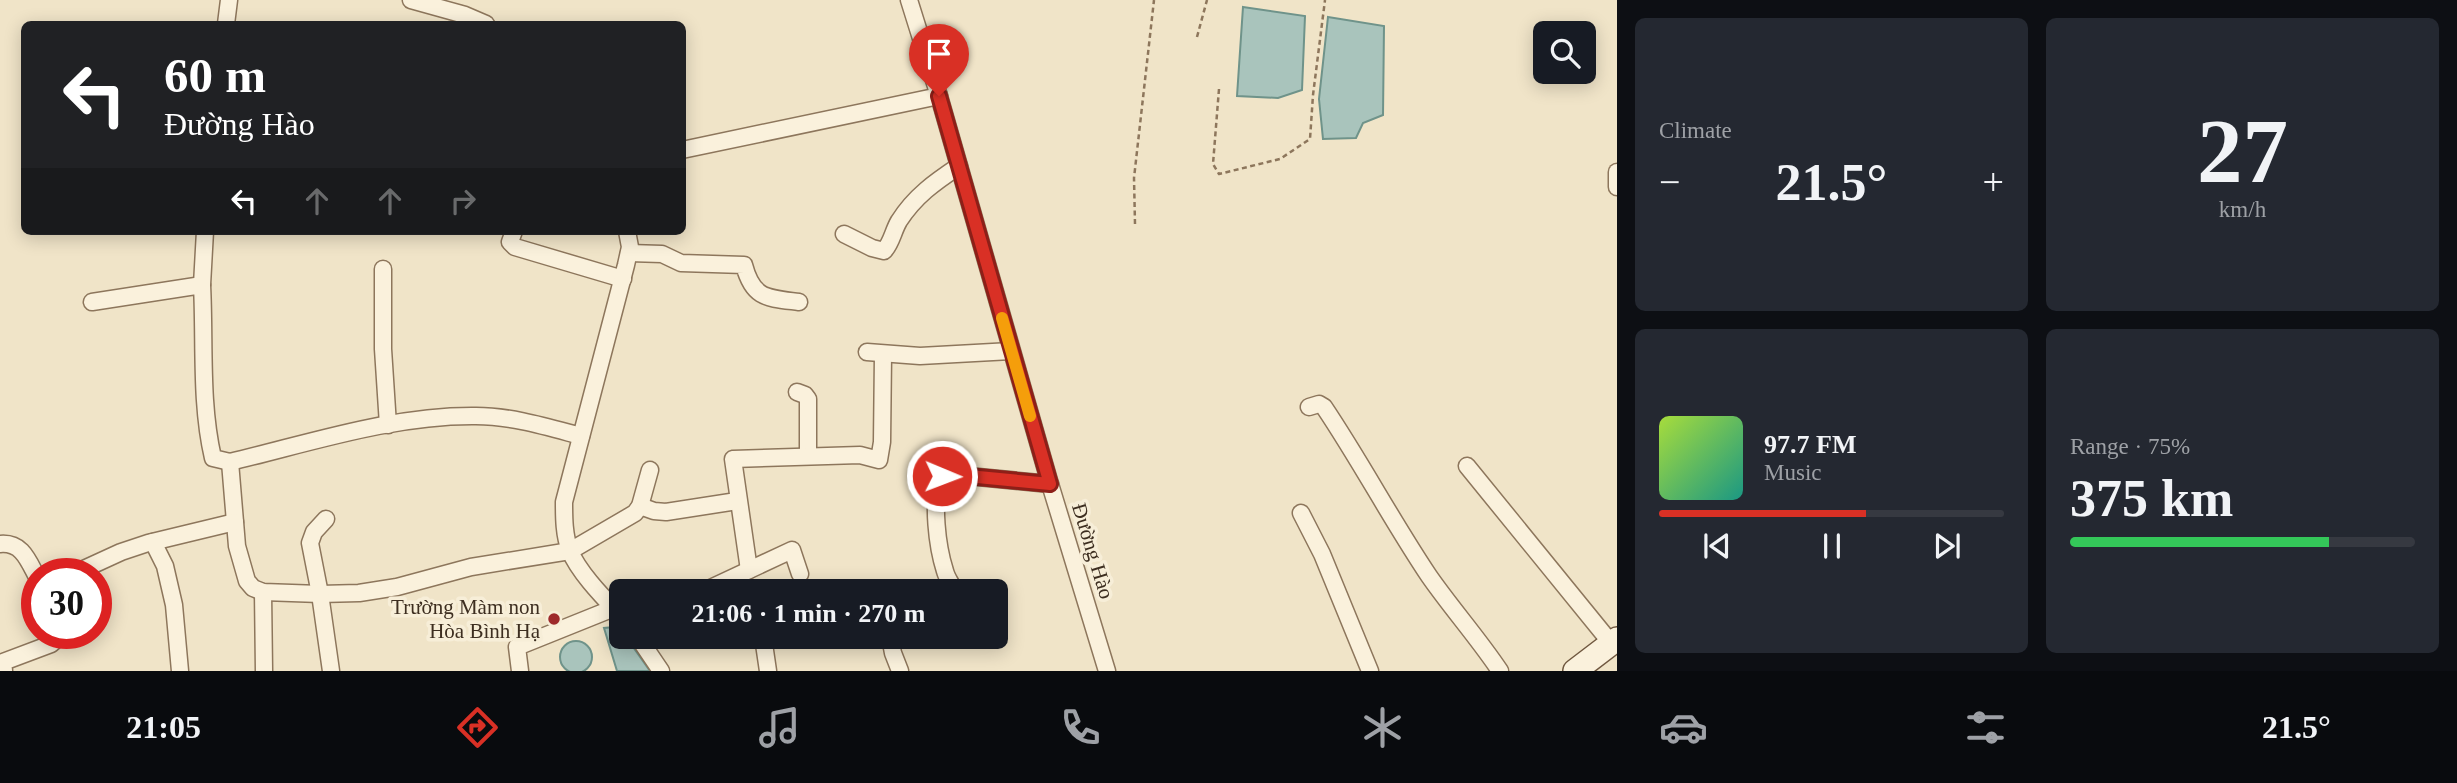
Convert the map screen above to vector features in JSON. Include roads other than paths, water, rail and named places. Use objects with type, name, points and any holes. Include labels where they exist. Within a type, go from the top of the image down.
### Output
[{"type":"main road","points":[[1575,671],[1614,641]]},
{"type":"street","points":[[226,21],[229,0]]},
{"type":"street","points":[[411,0],[479,21]]},
{"type":"street","name":"Đường Hào","points":[[909,0],[1107,671]]},
{"type":"street","points":[[686,149],[939,96]]},
{"type":"street","points":[[844,234],[884,251],[899,221],[916,197],[959,166]]},
{"type":"street","points":[[1617,172],[1617,187]]},
{"type":"street","points":[[205,235],[202,285],[205,404],[213,458],[230,462],[388,425],[426,419],[478,416],[519,421],[581,436]]},
{"type":"street","points":[[513,235],[510,242],[515,247],[623,279]]},
{"type":"street","points":[[609,601],[570,551],[564,526],[564,502],[623,279],[629,253],[627,235]]},
{"type":"street","points":[[629,253],[662,254],[681,263],[744,265],[752,288],[762,296],[799,302]]},
{"type":"street","points":[[383,269],[383,349],[388,425]]},
{"type":"street","points":[[92,302],[202,285]]},
{"type":"street","points":[[749,570],[737,501],[733,458],[860,455],[879,460],[882,442],[875,353],[952,356],[1011,351]]},
{"type":"street","points":[[797,392],[808,399],[808,456]]},
{"type":"street","points":[[1309,407],[1319,404],[1324,407],[1364,467],[1430,577],[1500,671]]},
{"type":"street","points":[[230,462],[237,546],[247,581],[263,592],[320,594],[359,593],[397,587],[471,567],[570,551],[635,513],[640,506],[650,470]]},
{"type":"street","points":[[1467,466],[1614,641]]},
{"type":"street","points":[[949,579],[944,569],[937,524],[940,477],[947,474],[1050,484]]},
{"type":"street","points":[[640,506],[666,512],[737,501]]},
{"type":"street","points":[[1301,513],[1322,554],[1370,671]]},
{"type":"street","points":[[326,519],[314,532],[310,543],[331,671]]},
{"type":"street","points":[[108,558],[153,542],[235,522]]},
{"type":"street","points":[[153,542],[165,566],[172,596],[180,671]]},
{"type":"street","points":[[0,544],[16,546],[23,550],[27,558]]},
{"type":"street","points":[[730,579],[792,550],[800,574]]},
{"type":"street","points":[[263,592],[264,671]]},
{"type":"street","points":[[520,671],[517,647],[609,615]]},
{"type":"street","points":[[4,671],[3,662],[38,649]]},
{"type":"street","points":[[646,649],[661,671]]},
{"type":"street","points":[[765,649],[768,671]]},
{"type":"street","points":[[892,649],[900,671]]},
{"type":"water","points":[[1243,7],[1305,16],[1302,90],[1278,98],[1237,96]]},
{"type":"water","points":[[1328,17],[1384,26],[1383,115],[1363,123],[1356,138],[1323,139],[1319,99]]},
{"type":"water","points":[[604,628],[609,628],[609,645]]},
{"type":"water","points":[[576,641],[588,645],[592,657],[588,669],[576,673],[564,669],[560,657],[564,645]]},
{"type":"water","points":[[610,649],[634,649],[650,671],[617,671]]},
{"type":"place","name":"Trường Màm non Hòa Bình Hạ","points":[[554,619]]}]
